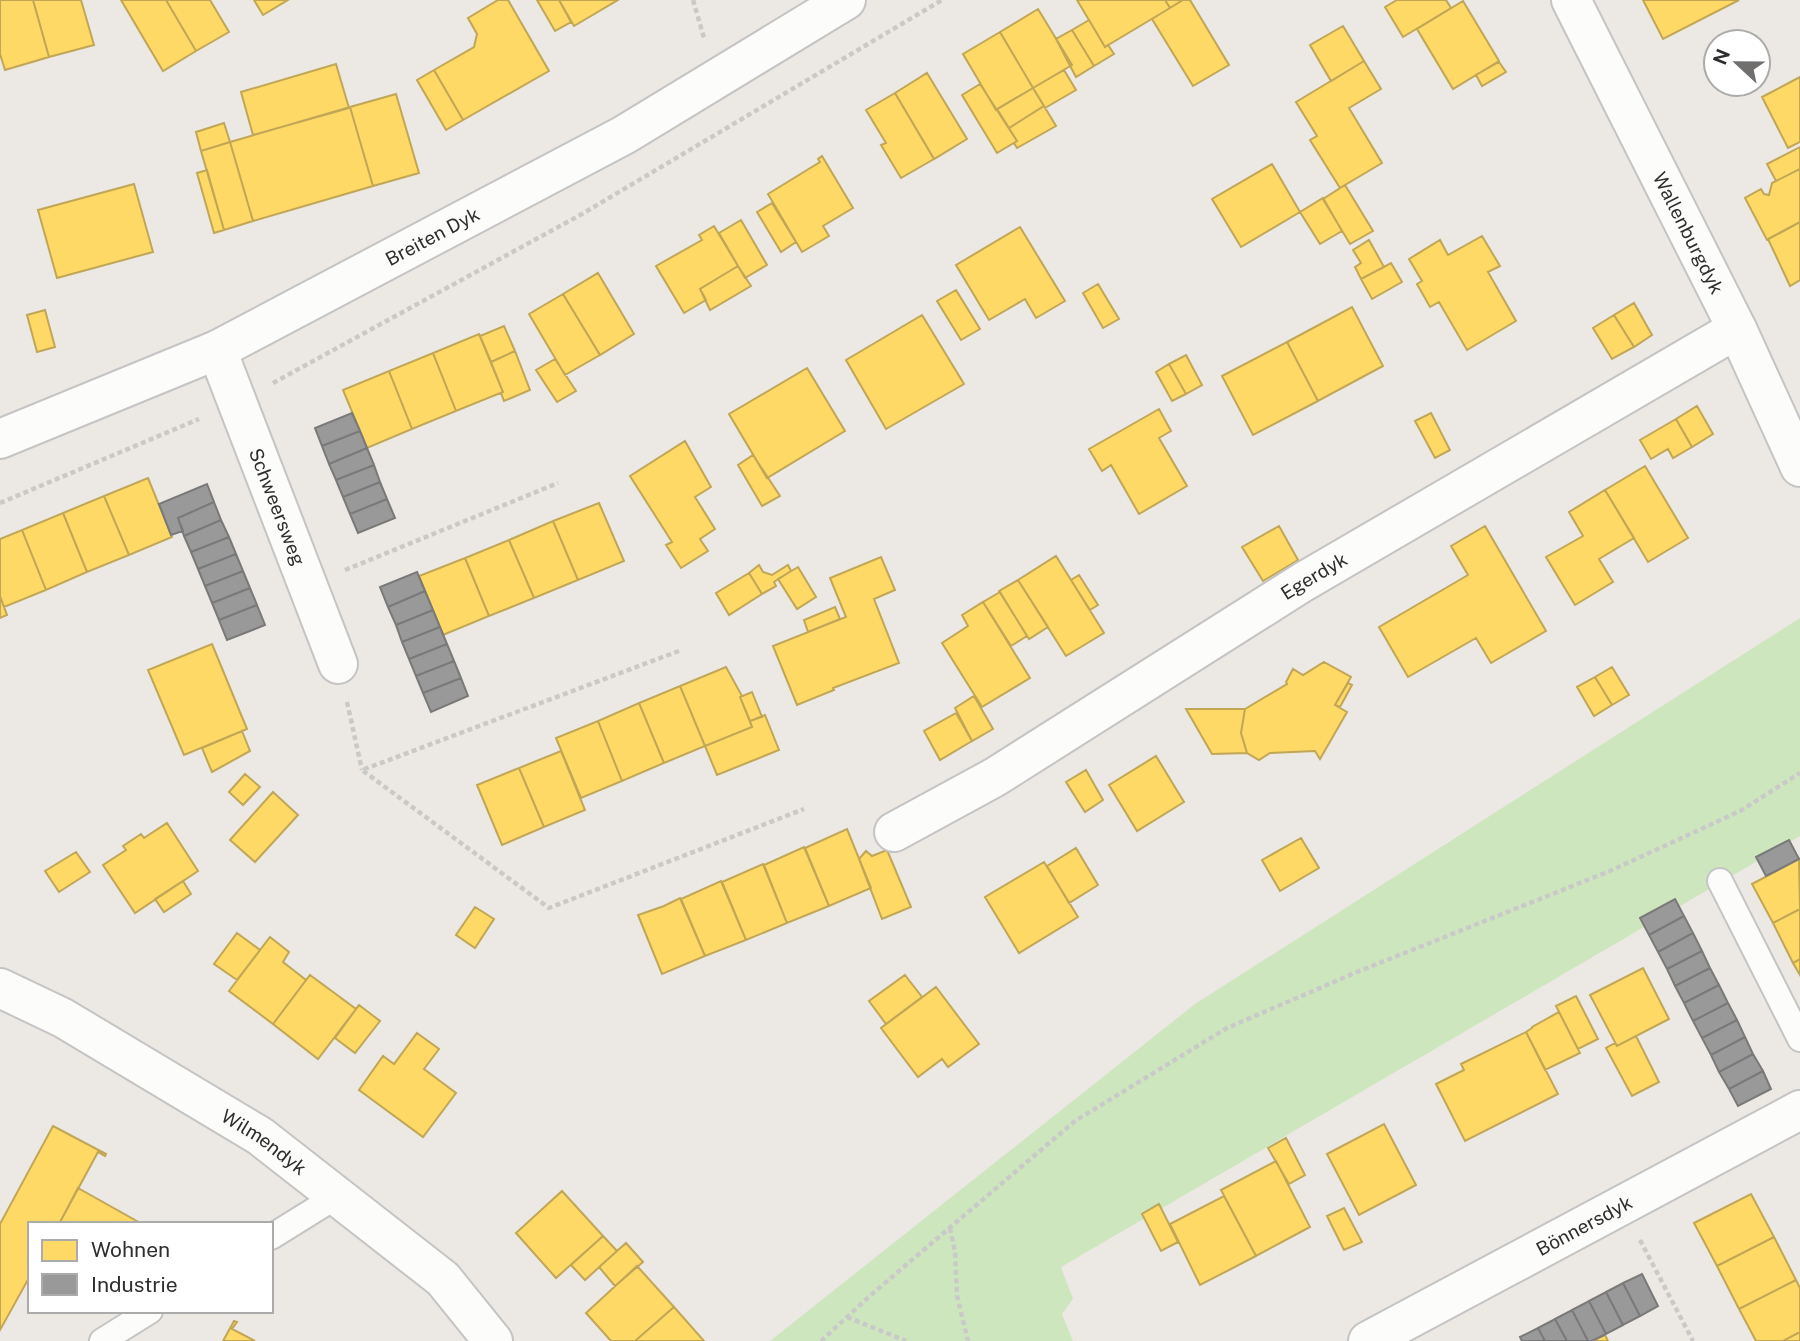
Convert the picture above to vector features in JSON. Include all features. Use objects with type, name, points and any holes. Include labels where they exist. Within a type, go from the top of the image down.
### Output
[{"type":"street","name":"Breiten Dyk","points":[[0,439],[217,350],[624,135],[846,0]]},
{"type":"street","name":"Wallenburgdyk","points":[[1570,0],[1737,329],[1800,467]]},
{"type":"street","name":"Egerdyk","points":[[894,832],[995,777],[1303,582],[1737,329]]},
{"type":"street","name":"Schweersweg","points":[[217,350],[338,664]]},
{"type":"street","name":"Wilmendyk","points":[[0,988],[63,1018],[260,1136],[443,1279],[493,1341]]},
{"type":"street","name":"Bönnersdyk","points":[[1368,1341],[1800,1110]]},
{"type":"lane","points":[[1720,881],[1800,1039]]},
{"type":"lane","points":[[273,1236],[337,1196]]},
{"type":"lane","points":[[102,1341],[147,1313]]},
{"type":"path","points":[[0,503],[238,403],[582,214],[942,0]]},
{"type":"path","points":[[308,585],[558,483]]},
{"type":"path","points":[[362,770],[678,651]]},
{"type":"path","points":[[338,664],[362,770],[549,908],[804,808]]},
{"type":"path","points":[[821,1341],[1075,1121],[1227,1028],[1357,972],[1610,871],[1740,811],[1800,773]]},
{"type":"path","points":[[1622,1206],[1693,1341]]},
{"type":"path","points":[[950,1228],[955,1251],[957,1296],[968,1341]]},
{"type":"path","points":[[847,1317],[906,1341]]},
{"type":"green space","points":[[1800,618],[1800,836],[1061,1267],[1073,1299],[1062,1314],[1073,1341],[770,1341],[1195,1004]]},
{"type":"building: Wohnen","points":[[0,0],[33,0],[49,57],[5,70],[0,54]]},
{"type":"building: Wohnen","points":[[33,0],[81,0],[94,45],[49,57]]},
{"type":"building: Wohnen","points":[[121,0],[166,0],[196,51],[163,71]]},
{"type":"building: Wohnen","points":[[166,0],[210,0],[229,32],[196,51]]},
{"type":"building: Wohnen","points":[[254,0],[288,0],[263,15]]},
{"type":"building: Wohnen","points":[[498,0],[508,0],[549,71],[463,120],[434,70],[474,47],[477,34],[468,18]]},
{"type":"building: Wohnen","points":[[537,0],[559,0],[571,22],[555,31]]},
{"type":"building: Wohnen","points":[[559,0],[618,0],[574,26]]},
{"type":"building: Wohnen","points":[[1077,0],[1165,0],[1170,8],[1105,47]]},
{"type":"building: Wohnen","points":[[1165,0],[1183,0],[1170,8]]},
{"type":"building: Wohnen","points":[[1183,0],[1190,0],[1229,65],[1193,86],[1152,19]]},
{"type":"building: Wohnen","points":[[1397,0],[1446,0],[1451,8],[1403,37],[1385,7]]},
{"type":"building: Wohnen","points":[[1643,0],[1739,0],[1663,39]]},
{"type":"building: Wohnen","points":[[1463,1],[1499,61],[1453,89],[1417,29]]},
{"type":"building: Wohnen","points":[[1038,9],[1072,65],[1033,88],[1000,32]]},
{"type":"building: Wohnen","points":[[1089,20],[1105,47],[1108,45],[1114,54],[1094,66],[1072,30]]},
{"type":"building: Wohnen","points":[[1343,26],[1364,61],[1331,81],[1310,45]]},
{"type":"building: Wohnen","points":[[1072,30],[1094,66],[1076,77],[1056,39]]},
{"type":"building: Wohnen","points":[[1000,32],[1033,88],[996,110],[963,54]]},
{"type":"building: Wohnen","points":[[1364,61],[1381,89],[1349,108],[1382,163],[1340,188],[1310,140],[1317,136],[1296,102]]},
{"type":"building: Wohnen","points":[[1499,62],[1506,72],[1482,86],[1476,75]]},
{"type":"building: Wohnen","points":[[336,64],[349,108],[253,135],[241,92]]},
{"type":"building: Wohnen","points":[[434,70],[463,120],[446,130],[417,80]]},
{"type":"building: Wohnen","points":[[1064,70],[1076,90],[1045,108],[1033,88]]},
{"type":"building: Wohnen","points":[[927,73],[967,139],[934,159],[895,93]]},
{"type":"building: Wohnen","points":[[1800,77],[1800,142],[1788,148],[1763,98],[1772,98],[1772,92]]},
{"type":"building: Wohnen","points":[[980,84],[1017,141],[997,153],[962,95]]},
{"type":"building: Wohnen","points":[[1033,88],[1044,106],[1009,128],[997,109]]},
{"type":"building: Wohnen","points":[[895,93],[934,159],[901,178],[881,145],[886,143],[866,110]]},
{"type":"building: Wohnen","points":[[396,94],[419,173],[373,186],[350,107]]},
{"type":"building: Wohnen","points":[[1044,106],[1056,126],[1017,148],[1014,143],[1017,141],[1009,128]]},
{"type":"building: Wohnen","points":[[350,107],[373,186],[253,221],[230,142]]},
{"type":"building: Wohnen","points":[[224,123],[230,142],[201,151],[196,132]]},
{"type":"building: Wohnen","points":[[230,142],[253,221],[224,230],[201,151]]},
{"type":"building: Wohnen","points":[[1800,147],[1800,169],[1776,181],[1767,164]]},
{"type":"building: Wohnen","points":[[822,156],[853,208],[823,226],[829,236],[802,252],[768,194],[820,162],[818,159]]},
{"type":"building: Wohnen","points":[[1272,164],[1300,212],[1241,247],[1212,199]]},
{"type":"building: Wohnen","points":[[1800,169],[1800,222],[1767,240],[1745,198],[1761,189],[1764,194],[1769,195],[1772,183]]},
{"type":"building: Wohnen","points":[[207,170],[224,230],[214,233],[197,173]]},
{"type":"building: Wohnen","points":[[134,184],[153,252],[57,278],[38,210]]},
{"type":"building: Wohnen","points":[[1345,185],[1373,231],[1350,244],[1323,199]]},
{"type":"building: Wohnen","points":[[1323,198],[1342,231],[1320,244],[1300,212]]},
{"type":"building: Wohnen","points":[[772,203],[796,242],[781,252],[757,212]]},
{"type":"building: Wohnen","points":[[741,220],[767,265],[745,278],[719,233]]},
{"type":"building: Wohnen","points":[[1800,222],[1800,280],[1790,286],[1768,239]]},
{"type":"building: Wohnen","points":[[714,226],[738,266],[700,289],[706,300],[684,313],[656,266],[702,240],[699,235]]},
{"type":"building: Wohnen","points":[[1020,227],[1065,301],[1036,318],[1025,299],[989,320],[956,265]]},
{"type":"building: Wohnen","points":[[1482,236],[1500,266],[1488,272],[1516,321],[1467,350],[1439,302],[1430,307],[1417,284],[1422,281],[1409,259],[1440,240],[1448,255]]},
{"type":"building: Wohnen","points":[[1369,240],[1384,267],[1361,279],[1355,267],[1361,263],[1353,250]]},
{"type":"building: Wohnen","points":[[1391,263],[1402,282],[1372,299],[1361,279]]},
{"type":"building: Wohnen","points":[[738,266],[751,286],[710,310],[700,289]]},
{"type":"building: Wohnen","points":[[598,273],[634,334],[600,355],[563,294]]},
{"type":"building: Wohnen","points":[[1098,284],[1119,319],[1103,328],[1083,293]]},
{"type":"building: Wohnen","points":[[956,290],[980,329],[961,340],[937,301]]},
{"type":"building: Wohnen","points":[[563,294],[600,355],[565,375],[529,314]]},
{"type":"building: Wohnen","points":[[1634,303],[1652,335],[1634,347],[1614,315]]},
{"type":"building: Wohnen","points":[[1352,307],[1383,366],[1318,401],[1287,342]]},
{"type":"building: Wohnen","points":[[45,310],[55,347],[37,352],[27,315]]},
{"type":"building: Wohnen","points":[[922,315],[964,384],[886,429],[846,360]]},
{"type":"building: Wohnen","points":[[1614,315],[1634,347],[1612,359],[1593,328]]},
{"type":"building: Wohnen","points":[[504,326],[515,351],[491,362],[480,336]]},
{"type":"building: Wohnen","points":[[479,334],[503,392],[456,411],[433,353]]},
{"type":"building: Wohnen","points":[[1287,342],[1318,401],[1253,435],[1222,376]]},
{"type":"building: Wohnen","points":[[515,351],[530,390],[504,401],[491,362]]},
{"type":"building: Wohnen","points":[[433,353],[456,411],[412,429],[389,371]]},
{"type":"building: Wohnen","points":[[1186,355],[1202,385],[1186,394],[1169,364]]},
{"type":"building: Wohnen","points":[[555,359],[576,391],[557,402],[536,370]]},
{"type":"building: Wohnen","points":[[1169,364],[1186,394],[1172,401],[1156,372]]},
{"type":"building: Wohnen","points":[[807,368],[845,431],[767,478],[729,414]]},
{"type":"building: Wohnen","points":[[389,371],[412,429],[367,448],[343,390]]},
{"type":"building: Wohnen","points":[[1697,406],[1713,434],[1692,447],[1676,419]]},
{"type":"building: Wohnen","points":[[1159,409],[1171,431],[1159,438],[1187,486],[1139,514],[1111,465],[1102,471],[1089,449]]},
{"type":"building: Wohnen","points":[[1431,413],[1450,450],[1435,458],[1415,421]]},
{"type":"building: Wohnen","points":[[1676,419],[1692,447],[1673,458],[1668,449],[1651,459],[1640,440]]},
{"type":"building: Wohnen","points":[[685,441],[711,487],[695,497],[715,529],[700,539],[708,551],[681,568],[666,545],[672,542],[630,476]]},
{"type":"building: Wohnen","points":[[753,455],[780,496],[762,506],[738,465]]},
{"type":"building: Wohnen","points":[[1645,466],[1688,538],[1648,562],[1605,490]]},
{"type":"building: Wohnen","points":[[148,478],[172,537],[129,555],[104,496]]},
{"type":"building: Wohnen","points":[[1605,490],[1634,538],[1599,559],[1613,582],[1575,605],[1546,557],[1583,536],[1569,512]]},
{"type":"building: Wohnen","points":[[104,496],[129,555],[87,572],[63,513]]},
{"type":"building: Wohnen","points":[[599,503],[624,561],[578,580],[553,521]]},
{"type":"building: Wohnen","points":[[63,513],[87,572],[46,590],[22,530]]},
{"type":"building: Wohnen","points":[[553,521],[578,580],[534,598],[509,540]]},
{"type":"building: Wohnen","points":[[1279,526],[1298,560],[1263,581],[1242,547]]},
{"type":"building: Wohnen","points":[[1485,526],[1546,631],[1491,663],[1476,638],[1408,677],[1379,627],[1468,575],[1451,546]]},
{"type":"building: Wohnen","points":[[22,530],[46,590],[4,607],[0,596],[0,539]]},
{"type":"building: Wohnen","points":[[509,540],[534,598],[489,616],[465,558]]},
{"type":"building: Wohnen","points":[[1056,556],[1104,633],[1066,656],[1018,580]]},
{"type":"building: Wohnen","points":[[881,557],[895,590],[874,599],[899,663],[797,705],[773,646],[846,617],[830,578]]},
{"type":"building: Wohnen","points":[[465,558],[489,616],[443,635],[419,576]]},
{"type":"building: Wohnen","points":[[759,565],[763,572],[772,575],[788,565],[791,571],[774,582],[776,586],[762,594],[749,573]]},
{"type":"building: Wohnen","points":[[798,567],[816,597],[797,609],[778,579]]},
{"type":"building: Wohnen","points":[[749,573],[762,594],[729,615],[716,593]]},
{"type":"building: Wohnen","points":[[1079,575],[1098,605],[1090,610],[1071,580]]},
{"type":"building: Wohnen","points":[[1018,580],[1048,627],[1029,639],[999,591]]},
{"type":"building: Wohnen","points":[[1000,592],[1027,636],[1011,646],[983,602]]},
{"type":"building: Wohnen","points":[[0,596],[7,615],[0,618]]},
{"type":"building: Wohnen","points":[[983,602],[1030,678],[982,707],[942,643],[968,626],[962,615]]},
{"type":"building: Wohnen","points":[[835,607],[840,619],[808,632],[804,620]]},
{"type":"building: Wohnen","points":[[212,644],[247,729],[184,755],[148,670]]},
{"type":"building: Wohnen","points":[[1324,662],[1351,677],[1335,705],[1347,712],[1320,759],[1315,751],[1270,753],[1259,760],[1247,753],[1241,733],[1245,709],[1287,684],[1293,669],[1303,675]]},
{"type":"building: Wohnen","points":[[726,667],[742,696],[740,697],[752,727],[705,746],[680,686]]},
{"type":"building: Wohnen","points":[[1612,667],[1629,695],[1612,705],[1595,677]]},
{"type":"building: Wohnen","points":[[1595,677],[1612,705],[1594,716],[1577,687]]},
{"type":"building: Wohnen","points":[[1348,683],[1352,685],[1340,707],[1335,705]]},
{"type":"building: Wohnen","points":[[680,686],[705,746],[664,763],[639,703]]},
{"type":"building: Wohnen","points":[[752,692],[762,717],[750,721],[740,697]]},
{"type":"building: Wohnen","points":[[974,696],[993,729],[972,741],[955,708]]},
{"type":"building: Wohnen","points":[[639,703],[664,763],[622,781],[598,721]]},
{"type":"building: Wohnen","points":[[1186,709],[1245,709],[1241,733],[1247,753],[1212,754]]},
{"type":"building: Wohnen","points":[[956,713],[972,741],[940,760],[924,731]]},
{"type":"building: Wohnen","points":[[765,715],[779,750],[717,775],[705,746],[752,727],[750,721]]},
{"type":"building: Wohnen","points":[[598,721],[622,781],[581,798],[556,738]]},
{"type":"building: Wohnen","points":[[242,731],[250,751],[212,772],[202,748]]},
{"type":"building: Wohnen","points":[[561,751],[585,810],[544,827],[519,768]]},
{"type":"building: Wohnen","points":[[1156,756],[1184,802],[1137,831],[1109,785]]},
{"type":"building: Wohnen","points":[[519,768],[544,827],[502,845],[477,785]]},
{"type":"building: Wohnen","points":[[1086,770],[1103,800],[1085,812],[1066,782]]},
{"type":"building: Wohnen","points":[[245,774],[260,787],[243,805],[229,792]]},
{"type":"building: Wohnen","points":[[273,792],[298,815],[255,862],[230,840]]},
{"type":"building: Wohnen","points":[[167,823],[198,871],[135,913],[103,865],[126,850],[123,846],[141,834],[144,838]]},
{"type":"building: Wohnen","points":[[847,829],[871,888],[829,906],[805,848]]},
{"type":"building: Wohnen","points":[[1301,838],[1319,868],[1280,891],[1262,860]]},
{"type":"building: Wohnen","points":[[804,847],[829,906],[787,923],[764,865]]},
{"type":"building: Wohnen","points":[[1076,848],[1098,885],[1069,903],[1047,866]]},
{"type":"building: Wohnen","points":[[887,850],[911,907],[882,919],[859,859],[866,851],[872,856]]},
{"type":"building: Wohnen","points":[[76,852],[90,872],[59,892],[45,871]]},
{"type":"building: Wohnen","points":[[1799,859],[1800,909],[1773,923],[1752,884]]},
{"type":"building: Wohnen","points":[[1044,862],[1078,917],[1019,953],[985,897]]},
{"type":"building: Wohnen","points":[[763,864],[787,923],[746,940],[722,882]]},
{"type":"building: Wohnen","points":[[183,881],[191,894],[164,912],[155,899]]},
{"type":"building: Wohnen","points":[[721,881],[746,940],[705,956],[681,899]]},
{"type":"building: Wohnen","points":[[680,898],[705,956],[662,974],[638,915]]},
{"type":"building: Wohnen","points":[[475,907],[494,919],[475,948],[456,935]]},
{"type":"building: Wohnen","points":[[1800,909],[1800,959],[1793,963],[1773,923]]},
{"type":"building: Wohnen","points":[[237,933],[260,950],[237,980],[214,964]]},
{"type":"building: Wohnen","points":[[270,937],[289,952],[283,962],[306,980],[273,1024],[229,991]]},
{"type":"building: Wohnen","points":[[1800,959],[1800,975],[1793,963]]},
{"type":"building: Wohnen","points":[[1643,968],[1669,1019],[1617,1046],[1590,995]]},
{"type":"building: Wohnen","points":[[310,975],[356,1009],[318,1059],[273,1024]]},
{"type":"building: Wohnen","points":[[905,975],[922,997],[886,1024],[869,1001]]},
{"type":"building: Wohnen","points":[[936,987],[979,1044],[948,1067],[942,1059],[918,1077],[881,1028]]},
{"type":"building: Wohnen","points":[[1576,996],[1598,1039],[1578,1049],[1556,1006]]},
{"type":"building: Wohnen","points":[[359,1005],[380,1021],[355,1053],[335,1038]]},
{"type":"building: Wohnen","points":[[1559,1012],[1580,1053],[1545,1070],[1526,1032]]},
{"type":"building: Wohnen","points":[[1526,1032],[1558,1094],[1465,1141],[1436,1084],[1464,1070],[1461,1064]]},
{"type":"building: Wohnen","points":[[417,1033],[439,1049],[424,1069],[456,1093],[423,1137],[359,1090],[383,1056],[394,1064]]},
{"type":"building: Wohnen","points":[[1636,1036],[1659,1082],[1632,1096],[1606,1048],[1615,1043],[1617,1046]]},
{"type":"building: Wohnen","points":[[1384,1124],[1416,1185],[1359,1215],[1327,1154]]},
{"type":"building: Wohnen","points":[[53,1126],[106,1154],[105,1156],[98,1152],[60,1222],[28,1222],[28,1280],[0,1330],[0,1224]]},
{"type":"building: Wohnen","points":[[1286,1138],[1305,1175],[1289,1184],[1268,1148]]},
{"type":"building: Wohnen","points":[[1276,1161],[1310,1227],[1256,1256],[1221,1190]]},
{"type":"building: Wohnen","points":[[78,1188],[138,1222],[60,1222]]},
{"type":"building: Wohnen","points":[[562,1191],[603,1236],[556,1278],[516,1233]]},
{"type":"building: Wohnen","points":[[1751,1194],[1774,1237],[1717,1266],[1694,1223]]},
{"type":"building: Wohnen","points":[[1224,1196],[1256,1256],[1200,1285],[1170,1224]]},
{"type":"building: Wohnen","points":[[1159,1204],[1178,1242],[1161,1251],[1142,1214]]},
{"type":"building: Wohnen","points":[[1344,1208],[1362,1242],[1344,1250],[1327,1216]]},
{"type":"building: Wohnen","points":[[603,1236],[617,1251],[585,1280],[571,1265]]},
{"type":"building: Wohnen","points":[[1774,1237],[1796,1280],[1739,1309],[1717,1266]]},
{"type":"building: Wohnen","points":[[626,1243],[643,1262],[615,1286],[599,1267]]},
{"type":"building: Wohnen","points":[[637,1266],[674,1307],[635,1341],[611,1341],[586,1313]]},
{"type":"building: Wohnen","points":[[1796,1280],[1800,1288],[1800,1332],[1783,1341],[1756,1341],[1739,1309]]},
{"type":"building: Wohnen","points":[[674,1307],[704,1341],[635,1341]]},
{"type":"building: Wohnen","points":[[234,1321],[237,1322],[232,1329],[255,1341],[223,1341]]},
{"type":"building: Wohnen","points":[[1800,1332],[1800,1341],[1783,1341]]},
{"type":"building: Wohnen","points":[[1605,1335],[1608,1341],[1592,1341]]},
{"type":"building: Industrie","points":[[352,413],[360,431],[322,446],[315,428]]},
{"type":"building: Industrie","points":[[360,431],[367,448],[329,464],[322,446]]},
{"type":"building: Industrie","points":[[367,448],[374,465],[336,480],[329,464]]},
{"type":"building: Industrie","points":[[374,465],[380,482],[343,497],[336,480]]},
{"type":"building: Industrie","points":[[380,482],[387,499],[350,514],[343,497]]},
{"type":"building: Industrie","points":[[207,484],[214,502],[178,518],[183,531],[171,535],[159,504]]},
{"type":"building: Industrie","points":[[387,499],[395,518],[358,533],[350,514]]},
{"type":"building: Industrie","points":[[214,502],[221,520],[184,536],[178,518]]},
{"type":"building: Industrie","points":[[221,520],[229,537],[191,552],[184,536]]},
{"type":"building: Industrie","points":[[229,537],[236,554],[198,569],[191,552]]},
{"type":"building: Industrie","points":[[236,554],[243,571],[205,586],[198,569]]},
{"type":"building: Industrie","points":[[243,571],[250,588],[212,603],[205,586]]},
{"type":"building: Industrie","points":[[417,572],[425,591],[388,607],[380,587]]},
{"type":"building: Industrie","points":[[250,588],[257,605],[219,620],[212,603]]},
{"type":"building: Industrie","points":[[425,591],[433,610],[396,625],[388,607]]},
{"type":"building: Industrie","points":[[257,605],[265,625],[227,640],[219,620]]},
{"type":"building: Industrie","points":[[433,610],[440,627],[402,642],[396,625]]},
{"type":"building: Industrie","points":[[440,627],[447,644],[409,659],[402,642]]},
{"type":"building: Industrie","points":[[447,644],[454,661],[416,676],[409,659]]},
{"type":"building: Industrie","points":[[454,661],[461,678],[423,693],[416,676]]},
{"type":"building: Industrie","points":[[461,678],[468,696],[431,712],[423,693]]},
{"type":"building: Industrie","points":[[1789,840],[1799,859],[1766,876],[1756,857]]},
{"type":"building: Industrie","points":[[1675,899],[1684,916],[1649,935],[1640,918]]},
{"type":"building: Industrie","points":[[1684,916],[1693,933],[1658,952],[1649,935]]},
{"type":"building: Industrie","points":[[1693,933],[1702,951],[1667,969],[1658,952]]},
{"type":"building: Industrie","points":[[1702,951],[1710,968],[1675,986],[1667,969]]},
{"type":"building: Industrie","points":[[1710,968],[1719,985],[1684,1003],[1675,986]]},
{"type":"building: Industrie","points":[[1719,985],[1728,1003],[1693,1021],[1684,1003]]},
{"type":"building: Industrie","points":[[1728,1003],[1737,1020],[1702,1038],[1693,1021]]},
{"type":"building: Industrie","points":[[1737,1020],[1745,1037],[1711,1055],[1702,1038]]},
{"type":"building: Industrie","points":[[1745,1037],[1753,1054],[1719,1072],[1711,1055]]},
{"type":"building: Industrie","points":[[1753,1054],[1763,1071],[1729,1089],[1719,1072]]},
{"type":"building: Industrie","points":[[1763,1071],[1771,1089],[1738,1106],[1729,1089]]},
{"type":"building: Industrie","points":[[1642,1274],[1658,1306],[1640,1316],[1623,1283]]},
{"type":"building: Industrie","points":[[1623,1283],[1640,1316],[1623,1325],[1606,1292]]},
{"type":"building: Industrie","points":[[1606,1292],[1623,1325],[1606,1334],[1589,1301]]},
{"type":"building: Industrie","points":[[1589,1301],[1606,1334],[1592,1341],[1588,1341],[1572,1310]]},
{"type":"building: Industrie","points":[[1572,1310],[1588,1341],[1567,1341],[1555,1319]]},
{"type":"building: Industrie","points":[[1555,1319],[1567,1341],[1545,1341],[1538,1328]]},
{"type":"building: Industrie","points":[[1538,1328],[1545,1341],[1522,1341],[1520,1337]]}]
